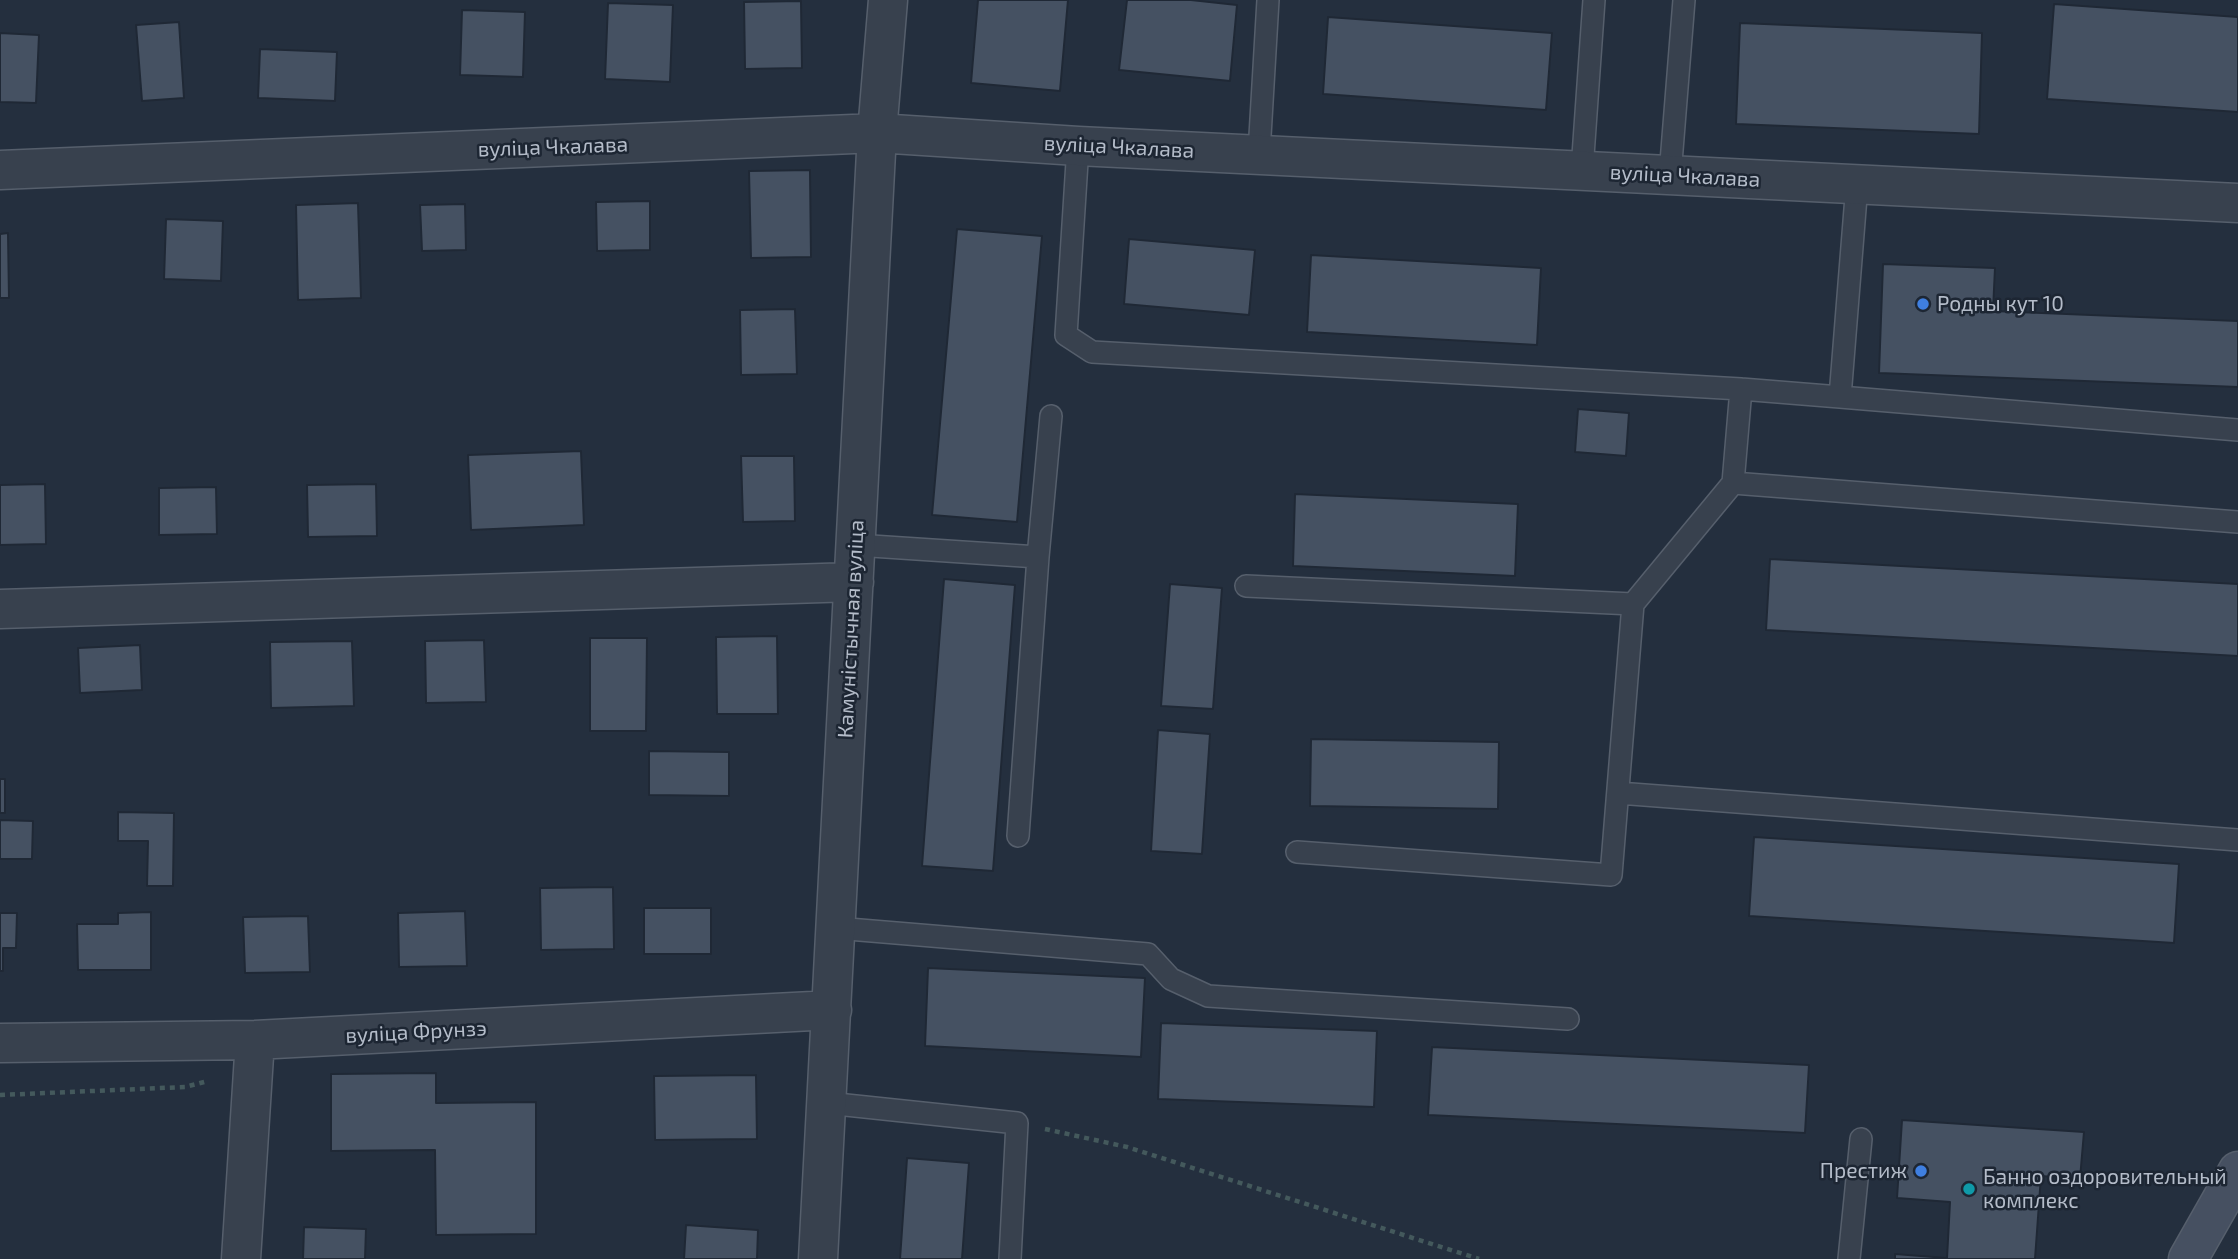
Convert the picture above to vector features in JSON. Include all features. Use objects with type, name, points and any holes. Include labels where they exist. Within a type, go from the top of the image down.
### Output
[{"type":"street","name":"Камуністычная вуліца","points":[[818,1259],[877,133],[888,0]]},
{"type":"street","name":"вуліца Чкалава","points":[[0,170],[877,133],[1078,146],[2238,203]]},
{"type":"street","points":[[0,609],[855,564]]},
{"type":"street","name":"вуліца Фрунзэ","points":[[0,1043],[254,1055],[832,1010]]},
{"type":"street","points":[[242,1259],[254,1055]]},
{"type":"street","points":[[2188,1259],[2238,1171]]},
{"type":"lane","points":[[1259,153],[1268,0]]},
{"type":"lane","points":[[1582,170],[1594,0]]},
{"type":"lane","points":[[1670,175],[1684,0]]},
{"type":"lane","points":[[1078,146],[1066,335],[1092,352],[1741,389],[2238,430]]},
{"type":"lane","points":[[1840,397],[1857,184]]},
{"type":"lane","points":[[1297,852],[1611,875],[1633,604],[1733,483],[1741,389]]},
{"type":"lane","points":[[1018,836],[1051,416]]},
{"type":"lane","points":[[1733,483],[2238,522]]},
{"type":"lane","points":[[855,564],[1038,557]]},
{"type":"lane","points":[[1246,586],[1633,604]]},
{"type":"lane","points":[[1618,793],[2238,840]]},
{"type":"lane","points":[[836,928],[1148,954],[1171,979],[1208,996],[1568,1019]]},
{"type":"lane","points":[[827,1103],[1017,1123],[1010,1259]]},
{"type":"lane","points":[[1849,1259],[1861,1139]]},
{"type":"path","points":[[0,1095],[185,1087],[254,1055]]},
{"type":"path","points":[[1017,1123],[1127,1147],[1479,1259]]},
{"type":"building","points":[[978,0],[1068,0],[1060,91],[971,83]]},
{"type":"building","points":[[1127,0],[1191,0],[1237,5],[1230,81],[1119,70]]},
{"type":"building","points":[[801,1],[802,68],[745,69],[744,2]]},
{"type":"building","points":[[608,3],[673,5],[670,82],[605,79]]},
{"type":"building","points":[[2054,4],[2238,17],[2238,112],[2047,99]]},
{"type":"building","points":[[462,10],[525,12],[523,77],[460,75]]},
{"type":"building","points":[[1328,17],[1552,33],[1546,110],[1323,94]]},
{"type":"building","points":[[179,22],[184,98],[142,101],[136,25]]},
{"type":"building","points":[[1740,23],[1982,33],[1979,134],[1736,124]]},
{"type":"building","points":[[0,33],[39,35],[36,103],[0,102]]},
{"type":"building","points":[[260,49],[337,52],[335,101],[258,98]]},
{"type":"building","points":[[810,170],[811,257],[751,258],[749,171]]},
{"type":"building","points":[[650,201],[650,250],[597,251],[596,202]]},
{"type":"building","points":[[358,203],[361,298],[298,300],[296,205]]},
{"type":"building","points":[[465,204],[466,250],[422,251],[420,205]]},
{"type":"building","points":[[166,219],[223,221],[221,281],[164,279]]},
{"type":"building","points":[[957,229],[1042,236],[1017,522],[932,515]]},
{"type":"building","points":[[8,233],[9,298],[0,298],[0,234]]},
{"type":"building","points":[[1129,239],[1255,250],[1249,315],[1124,304]]},
{"type":"building","points":[[1311,255],[1541,268],[1537,345],[1307,332]]},
{"type":"building","points":[[1883,264],[1995,268],[1993,311],[2238,321],[2238,387],[1879,373]]},
{"type":"building","points":[[795,309],[797,374],[741,375],[740,310]]},
{"type":"building","points":[[1578,409],[1629,413],[1626,456],[1575,452]]},
{"type":"building","points":[[581,451],[584,525],[471,530],[468,455]]},
{"type":"building","points":[[741,456],[794,456],[795,521],[743,522]]},
{"type":"building","points":[[45,484],[46,544],[0,545],[0,485]]},
{"type":"building","points":[[376,484],[377,536],[308,537],[307,485]]},
{"type":"building","points":[[216,487],[217,534],[159,535],[159,488]]},
{"type":"building","points":[[1295,494],[1518,504],[1515,576],[1293,566]]},
{"type":"building","points":[[1770,559],[2238,584],[2238,656],[1766,630]]},
{"type":"building","points":[[944,579],[1015,585],[993,871],[922,866]]},
{"type":"building","points":[[1170,584],[1222,588],[1213,709],[1161,706]]},
{"type":"building","points":[[777,636],[778,714],[717,714],[716,637]]},
{"type":"building","points":[[590,638],[647,638],[646,731],[590,731]]},
{"type":"building","points":[[484,640],[486,702],[426,703],[425,641]]},
{"type":"building","points":[[352,641],[354,706],[271,708],[270,642]]},
{"type":"building","points":[[140,645],[142,690],[80,693],[78,648]]},
{"type":"building","points":[[1158,730],[1210,734],[1202,854],[1151,851]]},
{"type":"building","points":[[1311,739],[1499,742],[1498,809],[1310,806]]},
{"type":"building","points":[[649,751],[729,752],[729,796],[649,795]]},
{"type":"building","points":[[0,779],[5,779],[5,813],[0,813]]},
{"type":"building","points":[[118,812],[174,813],[173,886],[147,886],[148,841],[118,841]]},
{"type":"building","points":[[0,820],[33,821],[32,859],[0,859]]},
{"type":"building","points":[[1754,837],[2179,864],[2174,943],[1749,916]]},
{"type":"building","points":[[613,887],[614,949],[541,950],[540,888]]},
{"type":"building","points":[[644,908],[711,908],[711,954],[644,954]]},
{"type":"building","points":[[465,911],[467,966],[399,967],[398,913]]},
{"type":"building","points":[[151,912],[151,970],[78,970],[77,924],[118,924],[118,913]]},
{"type":"building","points":[[0,913],[17,913],[16,948],[3,948],[3,971],[0,971]]},
{"type":"building","points":[[308,916],[310,972],[245,973],[243,917]]},
{"type":"building","points":[[928,968],[1145,978],[1141,1057],[925,1046]]},
{"type":"building","points":[[1161,1023],[1377,1031],[1374,1107],[1158,1099]]},
{"type":"building","points":[[1432,1047],[1809,1065],[1805,1133],[1428,1115]]},
{"type":"building","points":[[436,1073],[436,1103],[536,1102],[536,1234],[436,1235],[435,1150],[331,1151],[331,1074]]},
{"type":"building","points":[[756,1075],[757,1139],[655,1140],[654,1076]]},
{"type":"building","name":"Банно оздоровительный комплекс","points":[[1902,1120],[2084,1132],[2080,1179],[2041,1176],[2035,1259],[1895,1259],[1895,1254],[1947,1258],[1950,1202],[1897,1198]]},
{"type":"building","points":[[907,1158],[969,1163],[962,1259],[900,1259]]},
{"type":"building","points":[[686,1225],[758,1230],[757,1259],[684,1259]]},
{"type":"building","points":[[304,1227],[366,1229],[365,1259],[303,1259]]},
{"type":"place","name":"Родны кут 10","points":[[1923,304]]},
{"type":"place","name":"Престиж","points":[[1921,1171]]},
{"type":"place","name":"Банно оздоровительный комплекс","points":[[1969,1189]]}]
